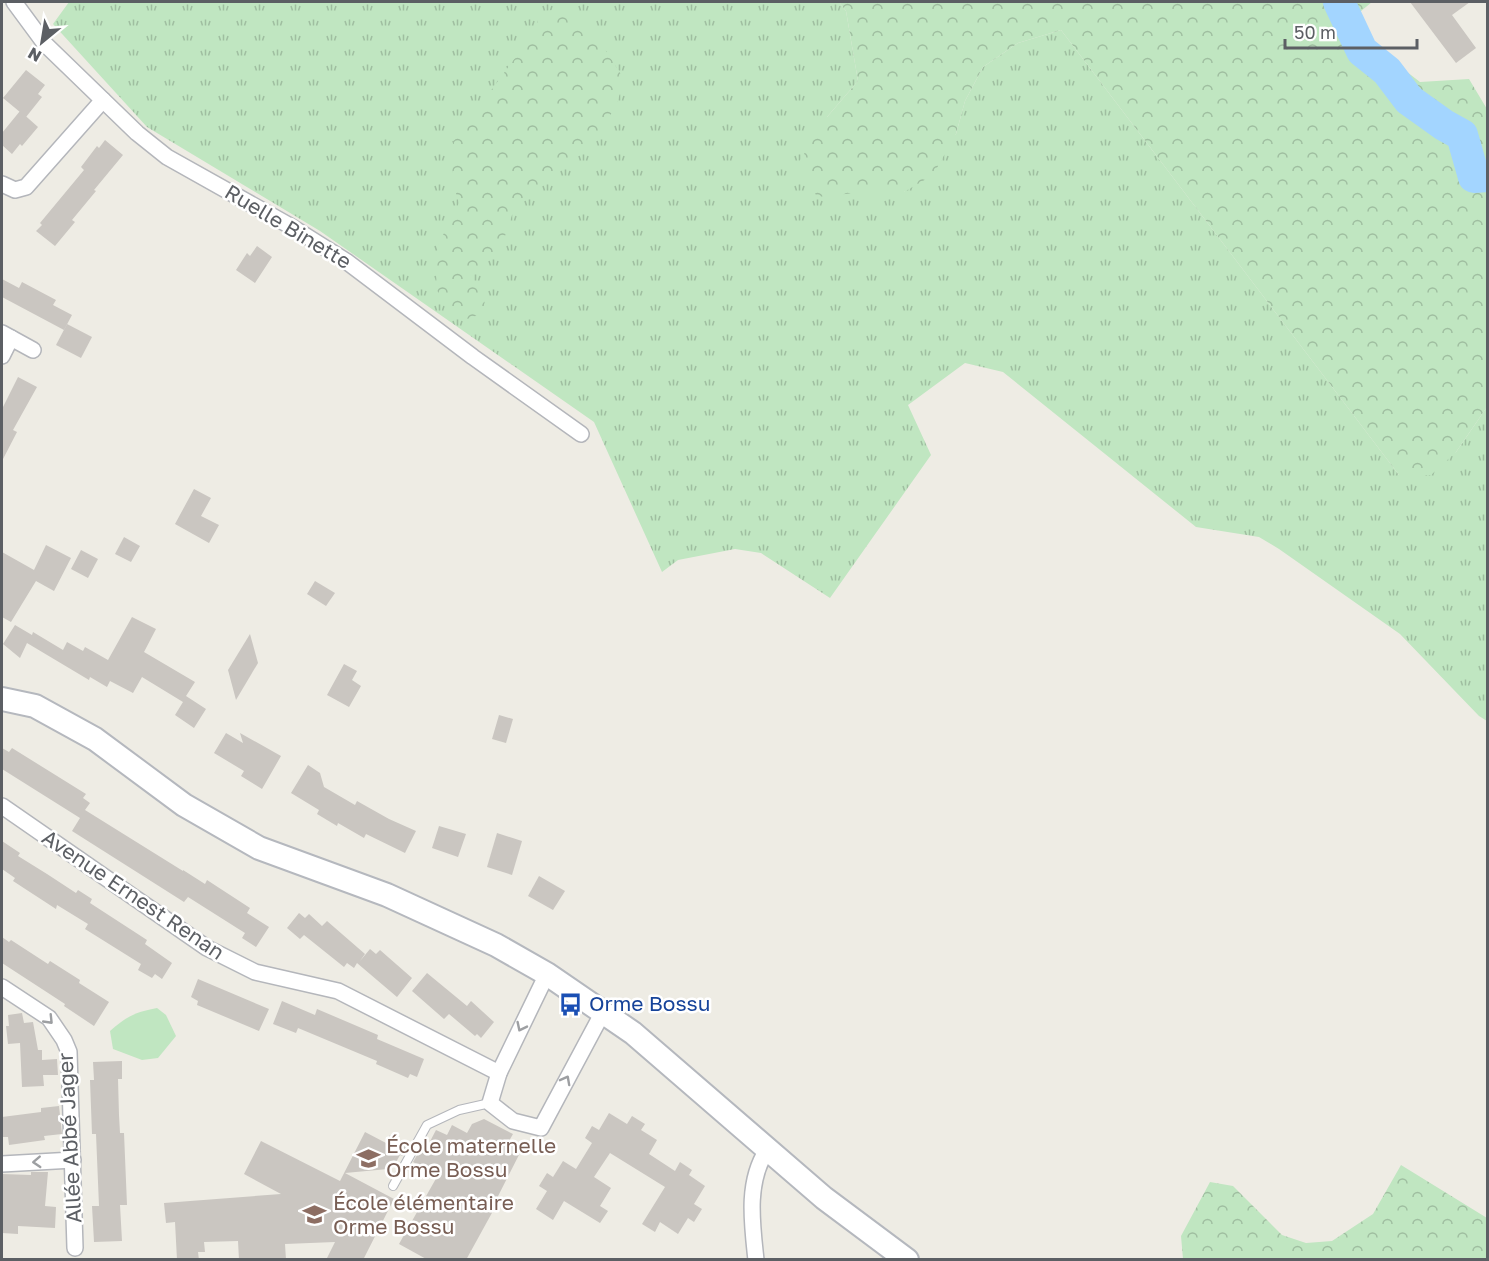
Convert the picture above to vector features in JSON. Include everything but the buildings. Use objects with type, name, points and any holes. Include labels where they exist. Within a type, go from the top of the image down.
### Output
[{"type":"main road","points":[[2,699],[35,706],[95,739],[184,805],[258,848],[387,895],[496,945],[554,979],[657,1052],[824,1198],[907,1260]]},
{"type":"street","name":"Ruelle Binette","points":[[14,2],[45,44],[137,133],[167,157],[283,222],[346,261],[473,357],[582,434]]},
{"type":"street","points":[[2,184],[15,190],[27,187],[103,100]]},
{"type":"street","points":[[2,356],[6,335],[33,350]]},
{"type":"street","name":"Avenue Ernest Renan","points":[[2,807],[207,948],[255,972],[338,991],[499,1073]]},
{"type":"street","points":[[554,979],[499,1073],[490,1103],[513,1121],[541,1128],[603,1012]]},
{"type":"street","name":"Allée Abbé Jager","points":[[2,987],[49,1018],[69,1052],[75,1248]]},
{"type":"street","points":[[756,1260],[752,1198],[755,1176],[767,1150]]},
{"type":"street","points":[[2,1164],[73,1160]]},
{"type":"lane","points":[[393,1186],[427,1125],[459,1110],[490,1103]]},
{"type":"green space","points":[[69,2],[839,2],[846,11],[858,81],[827,117],[864,192],[904,192],[956,134],[965,101],[983,67],[1018,43],[1061,30],[1399,475],[1456,452],[1487,407],[1487,721],[1479,716],[1400,634],[1279,549],[1259,537],[1196,527],[1003,372],[965,363],[908,405],[931,455],[830,598],[761,553],[735,549],[678,560],[662,572],[594,422],[320,231],[147,127],[53,24]]},
{"type":"green space","points":[[839,2],[1372,2],[1355,16],[1371,44],[1420,82],[1469,79],[1487,109],[1487,407],[1456,452],[1431,475],[1399,475],[1061,30],[1018,43],[983,67],[965,101],[956,134],[933,175],[904,192],[864,192],[817,197],[799,162],[827,117],[858,81],[846,11]]},
{"type":"green space","points":[[558,9],[580,21],[606,51],[624,79],[618,100],[607,122],[590,140],[514,209],[501,248],[474,274],[474,285],[485,294],[484,313],[467,319],[446,309],[436,288],[438,245],[459,203],[452,180],[453,142],[535,31],[540,12]]},
{"type":"green space","points":[[157,1008],[166,1015],[176,1036],[158,1058],[142,1060],[113,1049],[110,1031],[131,1016]]},
{"type":"green space","points":[[1401,1165],[1487,1218],[1487,1259],[1183,1259],[1181,1236],[1210,1182],[1233,1186],[1282,1235],[1306,1243],[1332,1241],[1373,1214]]},
{"type":"waterway","points":[[1339,2],[1362,51],[1387,71],[1409,100],[1462,135],[1474,177],[1488,176]]},
{"type":"place","name":"Orme Bossu","points":[[571,1004]]},
{"type":"place","name":"École maternelle Orme Bossu","points":[[368,1158]]},
{"type":"place","name":"École élémentaire Orme Bossu","points":[[315,1215]]}]
